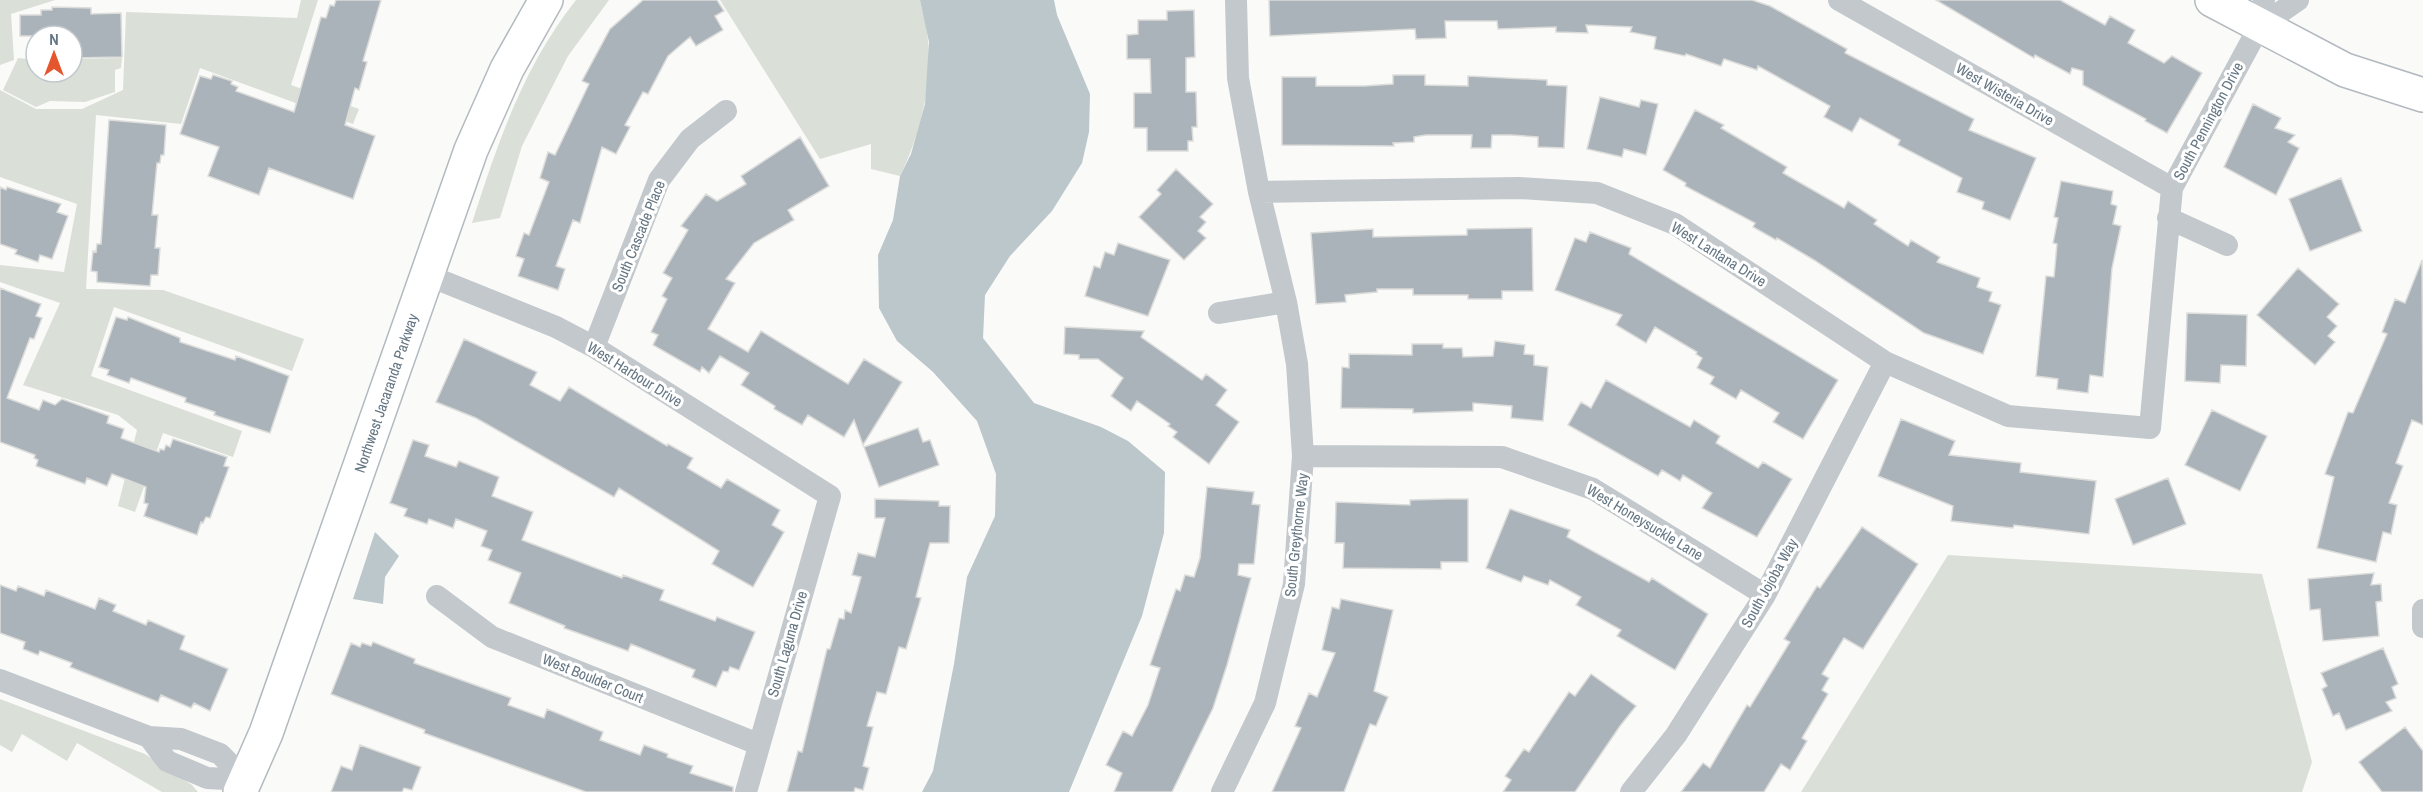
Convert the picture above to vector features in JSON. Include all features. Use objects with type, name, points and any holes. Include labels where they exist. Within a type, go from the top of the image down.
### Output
[{"type":"street","name":"Northwest Jacaranda Parkway","points":[[243,786],[266,733],[490,103],[525,34],[546,0]]},
{"type":"street","name":"South Greythorne Way","points":[[1222,792],[1265,703],[1294,584],[1304,456],[1297,364],[1286,302],[1259,192],[1238,78],[1236,0]]},
{"type":"street","name":"West Wisteria Drive","points":[[1839,0],[2172,188]]},
{"type":"street","points":[[2212,0],[2261,13],[2345,70],[2423,95]]},
{"type":"street","name":"South Pennington Drive","points":[[2150,428],[2172,188],[2261,13],[2298,0]]},
{"type":"street","name":"South Cascade Place","points":[[594,348],[659,180],[690,139],[726,111]]},
{"type":"street","name":"West Lantana Drive","points":[[1259,192],[1519,188],[1597,193],[1675,224],[1885,362],[2008,416],[2150,428]]},
{"type":"street","points":[[2168,218],[2228,245]]},
{"type":"street","name":"West Harbour Drive","points":[[428,275],[556,327],[594,348],[830,496]]},
{"type":"street","points":[[1219,313],[1286,302]]},
{"type":"street","name":"South Jojoba Way","points":[[1631,792],[1676,735],[1765,595],[1885,362]]},
{"type":"street","name":"West Honeysuckle Lane","points":[[1304,456],[1502,456],[1593,489],[1765,595]]},
{"type":"street","name":"South Laguna Drive","points":[[746,792],[830,496]]},
{"type":"street","name":"West Boulder Court","points":[[437,596],[492,638],[758,744]]},
{"type":"street","points":[[2423,610],[2423,627]]},
{"type":"street","points":[[0,680],[149,737],[167,761],[207,778],[243,786]]},
{"type":"shaded area","points":[[0,0],[55,0],[11,14],[14,60],[0,65]]},
{"type":"shaded area","points":[[301,0],[318,0],[291,85],[359,109],[353,124],[200,68],[181,124],[96,115],[86,289],[163,290],[304,339],[292,371],[114,307],[91,376],[242,431],[233,457],[163,433],[135,512],[118,506],[137,430],[118,415],[23,385],[60,303],[0,282],[0,265],[64,272],[77,204],[0,177],[0,90],[36,109],[82,109],[123,90],[126,12],[297,18]]},
{"type":"shaded area","points":[[576,0],[609,0],[568,56],[522,146],[500,218],[472,223],[514,106],[541,52],[557,25]]},
{"type":"shaded area","points":[[720,0],[920,0],[925,20],[929,58],[926,93],[919,128],[900,176],[871,169],[871,144],[820,159]]},
{"type":"shaded area","points":[[920,0],[1054,0],[1057,15],[1090,94],[1089,132],[1082,163],[1052,211],[1010,256],[985,295],[983,338],[1034,403],[1101,427],[1128,441],[1165,472],[1164,533],[1142,616],[1069,792],[922,792],[933,771],[954,664],[967,577],[995,516],[996,474],[977,421],[933,372],[897,341],[879,308],[878,255],[893,220],[900,176],[911,154],[925,104],[929,42]]},
{"type":"shaded area","points":[[18,58],[24,59],[24,84],[84,84],[84,59],[122,58],[121,68],[115,70],[115,92],[85,102],[50,101],[36,107],[3,90]]},
{"type":"shaded area","points":[[375,532],[399,556],[385,577],[383,604],[353,599]]},
{"type":"shaded area","points":[[1948,555],[2262,574],[2312,762],[2302,792],[1801,792]]},
{"type":"shaded area","points":[[0,699],[145,754],[192,785],[198,792],[162,792],[77,743],[67,761],[22,734],[12,752],[0,745]]},
{"type":"building","points":[[336,0],[381,0],[363,61],[367,62],[359,90],[355,88],[345,125],[375,136],[353,199],[269,168],[259,195],[208,176],[219,147],[180,134],[200,76],[211,79],[213,75],[232,81],[231,84],[238,87],[236,91],[294,112],[321,17],[326,18],[330,5],[334,6]]},
{"type":"building","points":[[643,0],[717,0],[724,11],[715,16],[723,30],[696,46],[690,37],[668,56],[648,94],[643,92],[625,125],[630,127],[616,154],[602,147],[580,223],[573,220],[556,266],[565,269],[558,290],[518,276],[524,259],[516,256],[524,233],[529,235],[549,182],[540,178],[548,152],[555,155],[589,84],[582,81],[610,29]]},
{"type":"building","points":[[1269,0],[1752,0],[1770,6],[1847,49],[1845,53],[1974,119],[1969,130],[2036,158],[2010,220],[1982,209],[1984,202],[1957,192],[1962,178],[1898,145],[1900,140],[1860,118],[1852,132],[1824,117],[1830,106],[1758,66],[1757,70],[1724,59],[1721,66],[1686,54],[1685,56],[1654,49],[1656,37],[1630,32],[1632,27],[1586,25],[1588,33],[1556,32],[1556,27],[1498,29],[1497,21],[1445,21],[1446,38],[1416,39],[1415,29],[1270,36]]},
{"type":"building","points":[[1936,0],[2060,0],[2105,25],[2110,16],[2135,30],[2128,43],[2164,63],[2172,56],[2202,73],[2167,133],[2083,85],[2083,71],[2072,68],[2070,74],[2035,55],[2034,58]]},
{"type":"building","points":[[52,7],[91,8],[91,14],[121,13],[122,57],[84,58],[84,24],[24,24],[24,36],[20,36],[20,15],[41,15],[41,10],[52,10]]},
{"type":"building","points":[[1194,10],[1195,57],[1186,58],[1186,92],[1196,92],[1197,127],[1192,127],[1193,141],[1188,141],[1188,151],[1147,151],[1147,128],[1134,128],[1134,93],[1151,93],[1150,59],[1127,59],[1127,35],[1138,34],[1138,20],[1167,20],[1167,11]]},
{"type":"building","points":[[1393,75],[1425,75],[1425,85],[1468,86],[1468,76],[1547,80],[1547,85],[1567,86],[1564,148],[1538,147],[1538,137],[1511,135],[1492,135],[1491,148],[1471,148],[1472,135],[1426,135],[1414,137],[1414,142],[1393,143],[1394,146],[1282,145],[1282,77],[1316,77],[1316,86],[1364,86],[1393,84]]},
{"type":"building","points":[[1600,97],[1639,107],[1641,100],[1658,104],[1646,155],[1624,149],[1622,157],[1587,149]]},
{"type":"building","points":[[2253,104],[2281,118],[2275,128],[2295,135],[2288,142],[2299,148],[2276,195],[2224,167]]},
{"type":"building","points":[[1695,110],[1724,125],[1721,128],[1787,167],[1783,173],[1844,208],[1848,201],[1877,220],[1874,224],[1908,246],[1911,240],[1940,257],[1937,262],[1980,278],[1977,287],[1992,292],[1989,301],[2001,305],[1983,354],[1924,333],[1814,260],[1753,227],[1755,223],[1685,186],[1686,183],[1663,170]]},
{"type":"building","points":[[109,120],[166,125],[164,155],[161,155],[160,163],[157,163],[152,215],[158,215],[155,248],[160,248],[158,275],[151,275],[150,286],[97,282],[97,272],[91,271],[93,251],[96,252],[97,244],[101,244]]},
{"type":"building","points":[[800,137],[829,186],[788,210],[794,220],[754,243],[726,279],[735,283],[708,329],[748,352],[761,331],[848,384],[864,359],[902,382],[863,445],[854,420],[844,437],[808,415],[802,425],[774,409],[775,406],[741,385],[749,373],[720,356],[709,373],[702,367],[700,372],[653,345],[658,335],[651,332],[667,299],[662,296],[672,278],[663,273],[688,230],[681,226],[706,194],[717,201],[746,184],[741,176]]},
{"type":"building","points":[[1176,169],[1213,204],[1200,217],[1206,222],[1198,231],[1206,238],[1184,260],[1139,217],[1161,194],[1157,190]]},
{"type":"building","points":[[2341,178],[2362,231],[2310,251],[2289,199]]},
{"type":"building","points":[[2061,181],[2113,191],[2111,204],[2117,206],[2113,224],[2121,226],[2112,268],[2103,377],[2090,375],[2088,393],[2057,389],[2058,379],[2036,376],[2046,276],[2054,277],[2057,244],[2053,243],[2058,218],[2054,217]]},
{"type":"building","points":[[0,187],[6,190],[7,187],[61,204],[57,212],[68,216],[52,259],[40,255],[38,262],[15,254],[17,250],[0,244]]},
{"type":"building","points":[[1532,228],[1533,291],[1502,291],[1502,299],[1468,299],[1468,295],[1413,295],[1413,289],[1377,289],[1377,292],[1345,295],[1346,302],[1316,304],[1311,233],[1373,229],[1373,237],[1467,235],[1467,229]]},
{"type":"building","points":[[1590,232],[1631,248],[1629,254],[1838,380],[1803,439],[1773,422],[1779,413],[1741,390],[1736,399],[1710,384],[1714,377],[1697,368],[1702,358],[1696,354],[1697,352],[1655,327],[1646,343],[1616,325],[1622,315],[1555,290],[1575,238],[1586,242]]},
{"type":"building","points":[[1118,243],[1170,260],[1148,316],[1085,296],[1094,266],[1100,268],[1105,252],[1114,255]]},
{"type":"building","points":[[2422,260],[2423,425],[2412,420],[2396,463],[2403,466],[2389,503],[2397,505],[2391,534],[2383,532],[2376,562],[2317,548],[2334,477],[2325,474],[2348,412],[2353,413],[2387,334],[2382,332],[2395,299],[2405,303]]},
{"type":"building","points":[[2298,268],[2339,304],[2327,317],[2337,326],[2328,336],[2335,342],[2315,365],[2257,315]]},
{"type":"building","points":[[0,288],[41,304],[36,316],[42,318],[34,339],[30,338],[7,398],[39,410],[43,400],[55,405],[62,399],[109,416],[107,423],[124,429],[121,438],[159,452],[160,449],[164,450],[166,445],[170,447],[173,439],[227,457],[224,466],[229,467],[210,518],[206,517],[203,523],[201,522],[197,535],[144,516],[148,504],[144,503],[146,487],[112,474],[107,486],[87,478],[85,484],[36,466],[38,460],[34,458],[35,455],[0,442]]},
{"type":"building","points":[[2187,313],[2247,315],[2246,366],[2221,365],[2220,383],[2185,381]]},
{"type":"building","points":[[116,317],[127,320],[128,317],[180,338],[180,342],[235,360],[236,356],[289,376],[270,433],[214,415],[215,412],[185,402],[186,398],[131,378],[129,383],[107,375],[109,370],[99,367]]},
{"type":"building","points":[[1065,327],[1144,331],[1141,337],[1202,380],[1206,374],[1227,390],[1216,405],[1239,422],[1209,464],[1173,437],[1177,432],[1168,426],[1170,424],[1137,401],[1131,411],[1111,396],[1123,378],[1098,359],[1079,359],[1079,355],[1064,354]]},
{"type":"building","points":[[464,339],[537,372],[530,385],[560,401],[569,387],[667,446],[668,444],[693,458],[687,468],[721,488],[727,479],[780,510],[772,525],[784,532],[753,587],[712,564],[719,551],[619,488],[614,497],[476,418],[436,402]]},
{"type":"building","points":[[1495,341],[1525,345],[1524,354],[1534,355],[1534,365],[1548,367],[1543,421],[1511,418],[1512,406],[1473,403],[1473,411],[1413,413],[1413,409],[1341,408],[1342,367],[1349,368],[1349,354],[1412,355],[1412,344],[1443,344],[1443,348],[1462,348],[1463,357],[1493,356]]},
{"type":"building","points":[[1606,380],[1690,427],[1694,420],[1720,436],[1716,443],[1758,468],[1763,462],[1792,479],[1757,537],[1702,508],[1712,493],[1683,475],[1680,481],[1662,470],[1658,476],[1568,425],[1581,402],[1591,408]]},
{"type":"building","points":[[2212,410],[2267,436],[2240,491],[2185,465]]},
{"type":"building","points":[[1901,419],[1955,441],[1949,455],[2021,463],[2020,472],[2096,481],[2089,534],[2014,525],[2013,528],[1951,521],[1953,506],[1878,476]]},
{"type":"building","points":[[918,428],[923,442],[930,440],[939,465],[879,487],[864,447]]},
{"type":"building","points":[[413,440],[429,445],[425,456],[456,467],[459,461],[499,477],[492,496],[533,512],[522,540],[622,578],[623,575],[664,590],[660,600],[715,621],[717,617],[755,632],[739,670],[730,667],[728,672],[723,671],[716,687],[692,677],[695,670],[631,644],[628,651],[564,628],[565,626],[509,603],[521,573],[488,560],[492,550],[481,546],[487,531],[456,519],[453,528],[429,519],[427,524],[404,516],[407,509],[390,503]]},
{"type":"building","points":[[2168,478],[2186,524],[2133,545],[2115,499]]},
{"type":"building","points":[[1207,487],[1254,492],[1252,504],[1260,505],[1254,564],[1239,564],[1238,575],[1251,578],[1227,665],[1213,708],[1172,792],[1114,792],[1122,773],[1106,765],[1123,731],[1132,736],[1148,705],[1160,668],[1150,665],[1176,589],[1180,591],[1185,575],[1194,577],[1200,558]]},
{"type":"building","points":[[875,499],[939,501],[939,506],[950,506],[949,543],[930,543],[916,597],[921,598],[906,649],[899,647],[886,694],[877,692],[867,726],[873,727],[863,766],[869,768],[863,790],[855,788],[854,792],[787,792],[798,751],[802,752],[827,649],[830,649],[839,618],[844,619],[845,610],[851,613],[861,577],[852,575],[858,553],[875,557],[885,518],[875,518]]},
{"type":"building","points":[[1468,499],[1468,562],[1441,562],[1441,569],[1343,568],[1344,543],[1335,543],[1336,502],[1410,505],[1410,500]]},
{"type":"building","points":[[1510,509],[1570,530],[1567,537],[1649,582],[1652,578],[1708,614],[1675,670],[1617,636],[1621,630],[1576,605],[1581,597],[1550,580],[1548,585],[1524,576],[1521,582],[1486,568]]},
{"type":"building","points":[[1862,527],[1918,564],[1863,649],[1844,638],[1822,674],[1829,678],[1822,690],[1828,694],[1802,738],[1807,741],[1790,770],[1781,764],[1764,792],[1681,792],[1703,763],[1710,768],[1747,705],[1750,707],[1790,642],[1784,639],[1817,586],[1820,588]]},
{"type":"building","points":[[2374,573],[2371,585],[2381,584],[2382,601],[2376,602],[2379,636],[2323,641],[2320,609],[2310,610],[2308,579]]},
{"type":"building","points":[[0,585],[16,591],[18,586],[44,596],[46,590],[95,609],[99,598],[116,605],[113,611],[146,625],[148,620],[185,636],[180,649],[228,669],[210,711],[194,703],[191,708],[161,695],[158,702],[70,667],[72,663],[40,651],[38,655],[23,649],[25,642],[0,633]]},
{"type":"building","points":[[1341,599],[1393,610],[1374,691],[1388,697],[1376,726],[1370,724],[1344,792],[1272,792],[1301,728],[1295,726],[1309,693],[1317,697],[1335,653],[1322,650],[1332,607],[1339,609]]},
{"type":"building","points":[[373,642],[415,659],[414,663],[511,698],[508,705],[544,718],[547,709],[603,732],[600,740],[640,755],[644,745],[668,754],[667,757],[693,766],[690,773],[733,787],[733,792],[586,792],[424,733],[425,730],[331,694],[351,643],[360,647],[362,643],[371,646]]},
{"type":"building","points":[[2383,648],[2398,684],[2392,687],[2396,698],[2386,702],[2392,711],[2346,730],[2339,713],[2333,716],[2322,689],[2327,686],[2321,673]]},
{"type":"building","points":[[1591,674],[1636,706],[1575,792],[1503,792],[1511,780],[1505,776],[1524,749],[1529,752],[1569,692],[1575,696]]},
{"type":"building","points":[[2405,727],[2423,751],[2423,792],[2382,792],[2359,762]]},
{"type":"building","points":[[360,745],[421,767],[412,790],[404,788],[402,792],[331,792],[341,766],[352,770]]}]
